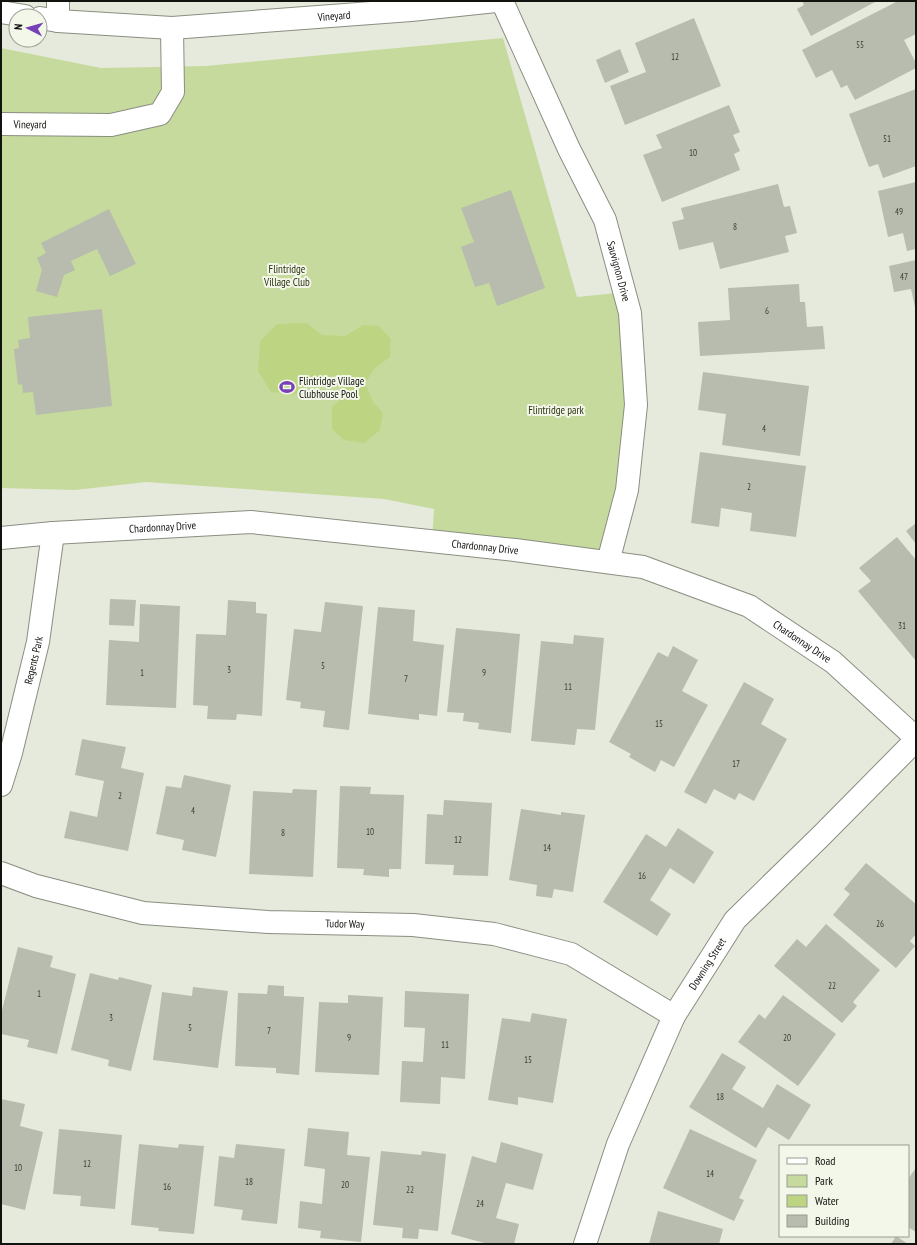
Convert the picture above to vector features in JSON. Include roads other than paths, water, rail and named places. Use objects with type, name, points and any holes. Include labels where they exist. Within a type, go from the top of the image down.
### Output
[{"type":"street","name":"Vineyard","points":[[52,14],[172,28],[411,10],[496,1]]},
{"type":"street","name":"Sauvignon Drive","points":[[502,1],[566,142],[604,220],[630,313],[636,405],[627,490],[608,562]]},
{"type":"street","name":"Vineyard","points":[[1,124],[111,125],[160,114],[173,92],[172,28]]},
{"type":"street","name":"Chardonnay Drive","points":[[1,538],[54,533],[251,522],[515,550],[643,567],[749,606],[833,662],[916,739]]},
{"type":"street","name":"Regents Park","points":[[1,785],[11,753],[38,642],[54,533]]},
{"type":"street","name":"Downing Street","points":[[585,1244],[618,1144],[674,1016],[735,920],[821,836],[916,739]]},
{"type":"street","name":"Tudor Way","points":[[1,873],[36,886],[143,913],[268,922],[413,926],[494,934],[571,954],[674,1016]]},
{"type":"water","name":"Flintridge Village Clubhouse Pool","points":[[307,323],[322,335],[345,336],[363,325],[379,326],[391,339],[390,357],[375,368],[365,383],[373,402],[383,413],[380,430],[364,443],[344,440],[332,429],[332,407],[344,396],[336,376],[315,378],[297,394],[271,392],[258,371],[260,341],[277,324]]},
{"type":"place","name":"Flintridge Village Clubhouse Pool","points":[[287,387]]},
{"type":"park label","name":"Flintridge Village Club","points":[[287,275]]},
{"type":"park label","name":"Flintridge park","points":[[556,410]]}]
